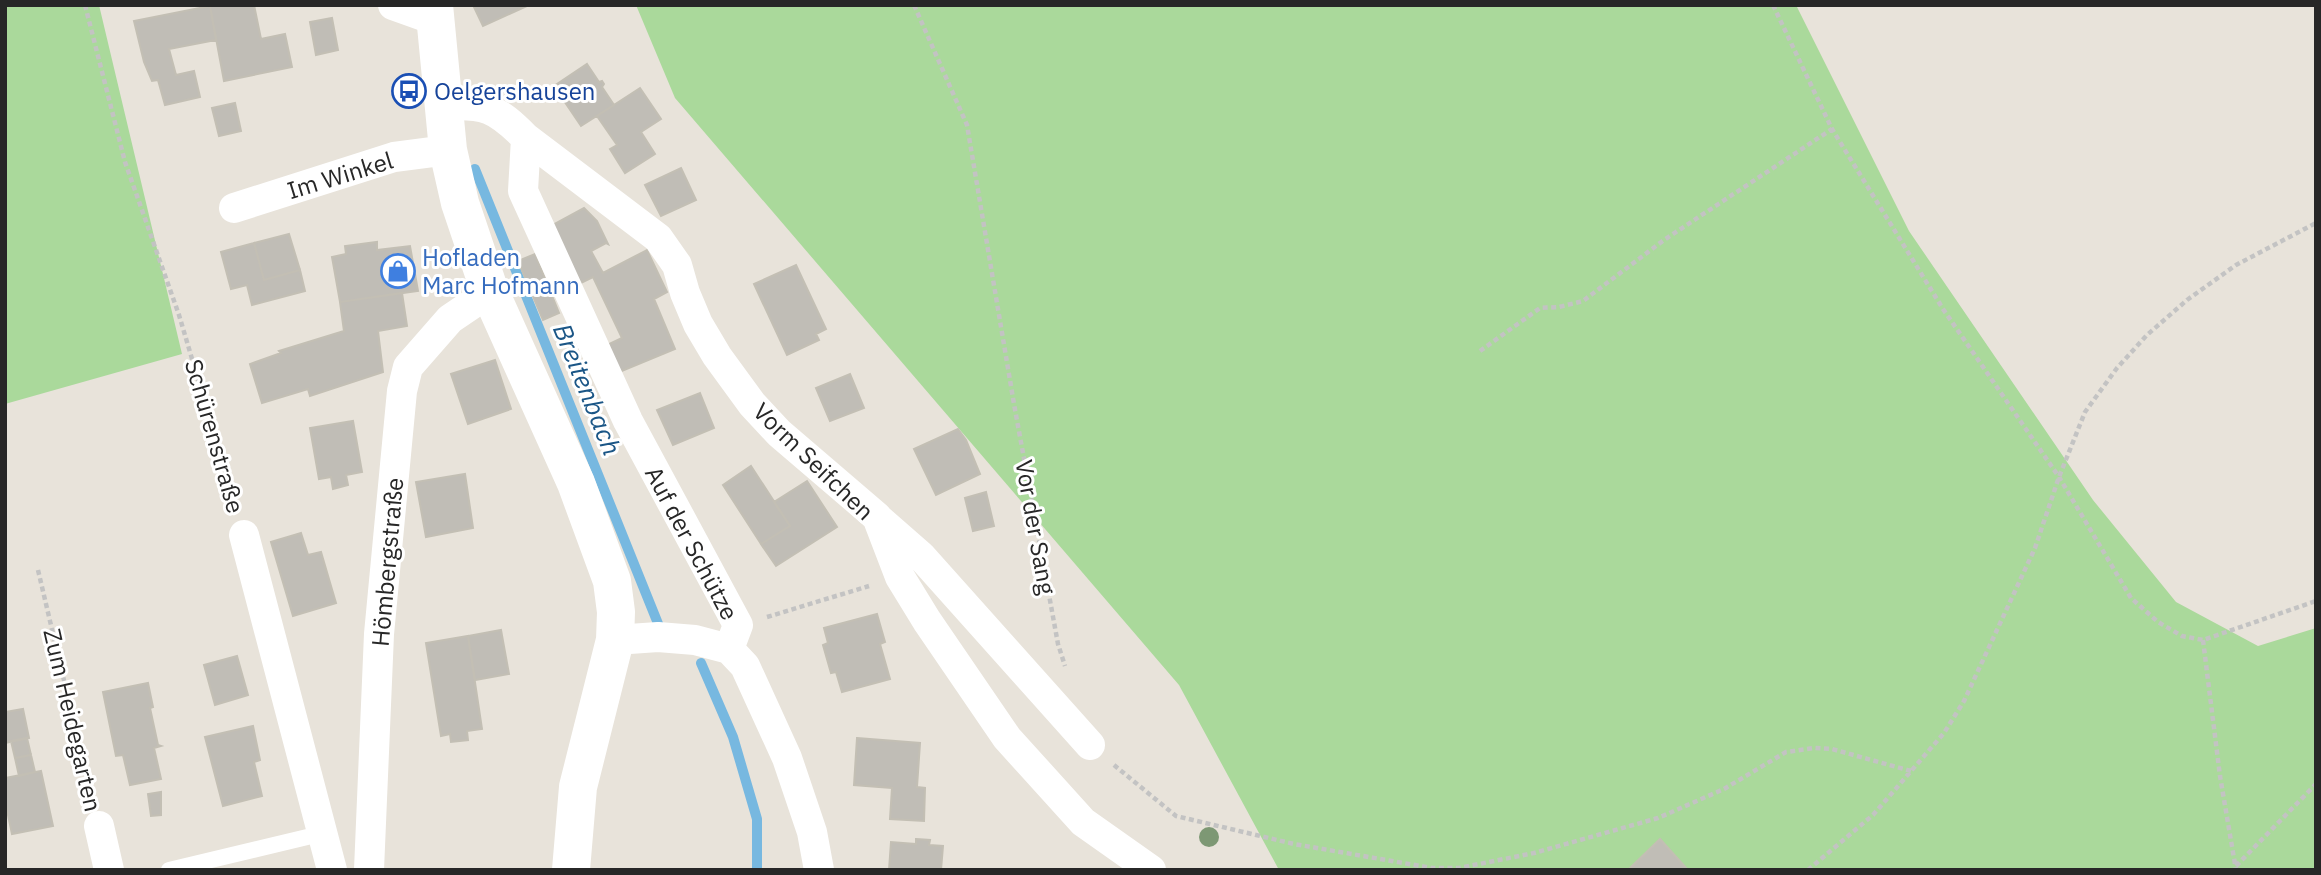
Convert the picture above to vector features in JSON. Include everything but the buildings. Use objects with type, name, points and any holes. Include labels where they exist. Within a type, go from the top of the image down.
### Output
[{"type":"main road","points":[[435,11],[442,106],[448,150],[460,203],[490,292],[576,483],[612,581],[616,612],[615,640],[578,788],[571,870]]},
{"type":"street","points":[[393,5],[421,15],[435,11]]},
{"type":"street","name":"Vorm Seifchen","points":[[442,106],[484,106],[507,118],[526,138],[659,238],[677,265],[698,324],[717,356],[752,404],[788,442],[877,517],[900,577],[1007,738],[1083,822],[1150,870]]},
{"type":"street","name":"Auf der Schütze","points":[[526,138],[523,191],[628,421],[733,637],[787,758],[812,832],[819,870]]},
{"type":"street","name":"Im Winkel","points":[[234,208],[394,158],[448,150]]},
{"type":"street","name":"Hömbergstraße","points":[[369,870],[379,634],[402,391],[408,367],[450,319],[490,292]]},
{"type":"street","points":[[877,517],[921,556],[1090,745]]},
{"type":"street","name":"Schürenstraße","points":[[244,535],[332,870]]},
{"type":"street","points":[[615,640],[733,637]]},
{"type":"street","name":"Zum Heidegarten","points":[[99,826],[109,870]]},
{"type":"lane","points":[[169,870],[324,833]]},
{"type":"path","name":"Schürenstraße","points":[[85,5],[125,162],[179,314],[244,535]]},
{"type":"path","name":"Vor der Sang","points":[[914,5],[967,125],[1021,444],[1058,644],[1066,669]]},
{"type":"path","points":[[1773,5],[1832,129],[1943,309],[2059,477],[2131,598],[2158,622],[2182,635],[2203,640],[2316,601]]},
{"type":"path","points":[[1480,351],[1540,308],[1583,301],[1664,240],[1832,129]]},
{"type":"path","points":[[1808,870],[1873,815],[1944,733],[1964,701],[2035,548],[2085,412],[2117,368],[2147,335],[2187,300],[2236,265],[2316,222]]},
{"type":"path","name":"Zum Heidegarten","points":[[38,570],[99,826]]},
{"type":"path","points":[[733,637],[900,577]]},
{"type":"path","points":[[2203,640],[2220,776],[2236,868]]},
{"type":"path","points":[[1090,745],[1176,816],[1294,844],[1432,868],[1459,868],[1534,853],[1658,818],[1724,789],[1786,752],[1814,748],[1832,749],[1911,771]]},
{"type":"path","points":[[2236,868],[2316,784]]},
{"type":"green space","points":[[5,5],[99,5],[182,354],[5,404]]},
{"type":"green space","points":[[636,5],[1796,5],[1909,231],[2093,500],[2176,602],[2258,646],[2316,628],[2316,870],[1279,870],[1179,685],[675,98]]},
{"type":"waterway","name":"Breitenbach","points":[[475,169],[659,626]]},
{"type":"waterway","name":"Breitenbach","points":[[701,663],[733,737],[757,819],[757,870]]},
{"type":"place","name":"Oelgershausen","points":[[409,91]]},
{"type":"place","name":"Hofladen Marc Hofmann","points":[[398,271]]}]
